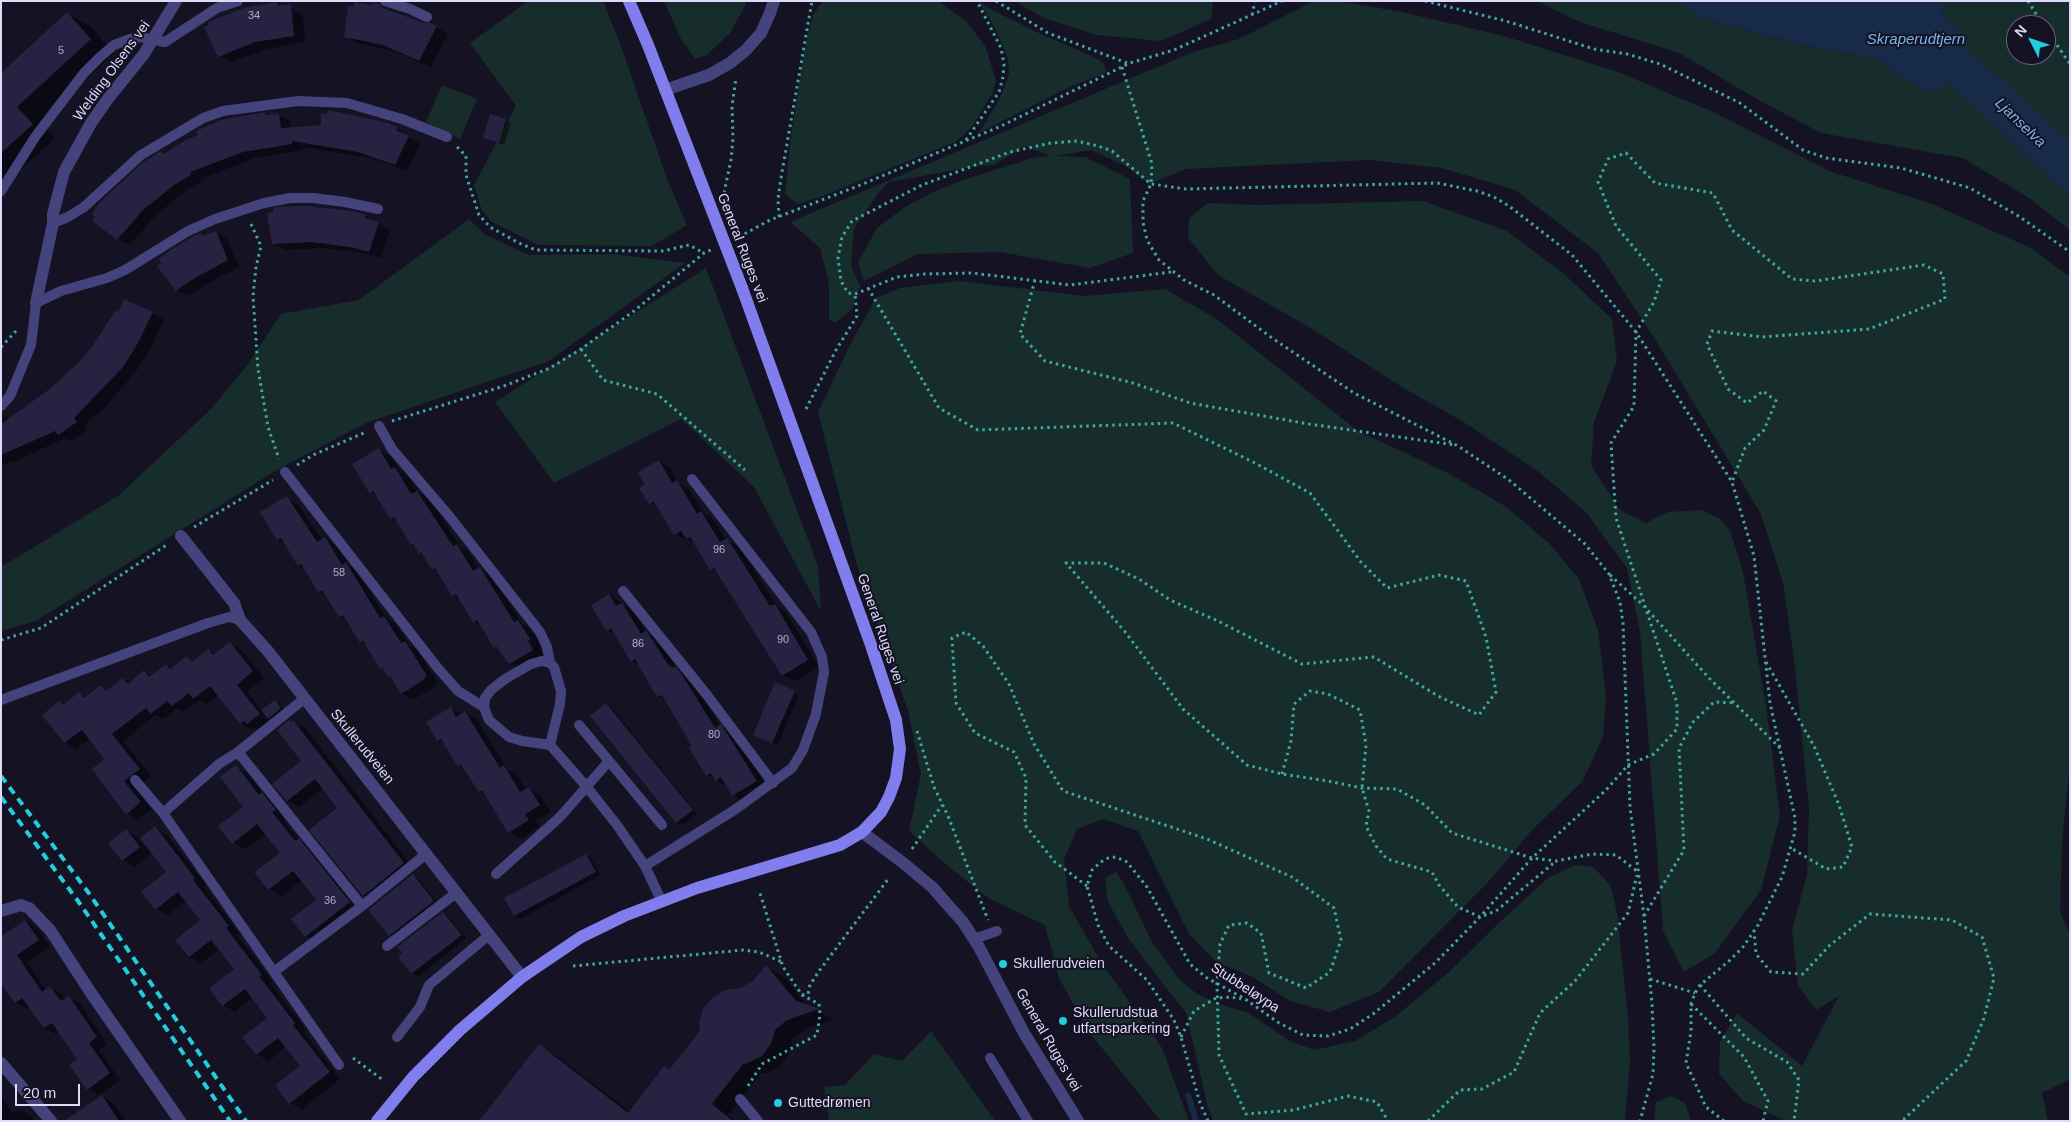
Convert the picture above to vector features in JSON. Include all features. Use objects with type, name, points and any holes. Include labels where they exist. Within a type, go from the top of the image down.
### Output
[{"type":"main road","name":"General Ruges vei","points":[[629,1],[742,288],[871,645],[899,734],[899,764],[889,798],[881,812],[862,832]]},
{"type":"main road","points":[[377,1121],[412,1077],[446,1043],[522,977],[581,937],[624,916],[697,888],[840,845],[862,832]]},
{"type":"street","name":"Welding Olsens vei","points":[[36,303],[53,222],[53,214],[64,172],[107,100],[153,40],[176,1]]},
{"type":"street","points":[[665,90],[709,75],[739,56],[760,33],[774,1]]},
{"type":"street","name":"Skullerudveien","points":[[181,536],[234,603],[240,620],[267,650],[522,977]]},
{"type":"street","name":"General Ruges vei","points":[[862,832],[932,887],[949,905],[974,939],[1024,1033],[1078,1121]]},
{"type":"street","points":[[1,911],[21,905],[36,913],[50,930],[91,993],[180,1121]]},
{"type":"street","points":[[1,1063],[51,1121]]},
{"type":"lane","points":[[1,191],[20,159],[50,116],[100,56],[114,45],[130,39],[141,37],[165,42],[217,8],[238,1]]},
{"type":"lane","points":[[385,1],[428,17]]},
{"type":"lane","points":[[53,222],[68,217],[84,207],[123,169],[147,150],[203,118],[223,111],[271,103],[298,101],[347,104],[402,119],[447,137]]},
{"type":"lane","points":[[1,406],[10,396],[31,345],[36,303],[61,291],[100,280],[125,270],[188,231],[264,203],[290,198],[345,202],[378,209]]},
{"type":"lane","points":[[379,426],[392,449],[450,517],[540,632],[547,647],[550,663]]},
{"type":"lane","points":[[285,472],[437,667],[458,691],[484,707]]},
{"type":"lane","points":[[644,866],[736,809],[792,768],[803,750],[816,714],[824,672],[822,657],[811,632],[692,479]]},
{"type":"lane","points":[[623,591],[707,695],[773,783]]},
{"type":"lane","points":[[1,700],[208,623],[229,617],[240,620]]},
{"type":"lane","points":[[550,745],[560,704],[561,691],[554,667],[550,663],[542,661],[530,664],[491,690],[485,698],[484,707],[489,720],[509,737],[550,745],[617,825],[644,866],[662,902]]},
{"type":"lane","points":[[163,813],[219,764],[238,752],[304,699]]},
{"type":"lane","points":[[579,725],[662,825]]},
{"type":"lane","points":[[238,752],[362,906]]},
{"type":"lane","points":[[496,874],[543,833],[609,762]]},
{"type":"lane","points":[[135,780],[163,813],[340,1065]]},
{"type":"lane","points":[[275,972],[362,906],[426,854]]},
{"type":"lane","points":[[387,946],[456,893]]},
{"type":"lane","points":[[974,939],[997,930]]},
{"type":"lane","points":[[396,1037],[420,1007],[429,985],[489,935]]},
{"type":"lane","points":[[990,1058],[1028,1121]]},
{"type":"lane","points":[[740,1099],[758,1121]]},
{"type":"path","points":[[779,217],[778,199],[782,170],[812,1]]},
{"type":"path","points":[[966,141],[999,92],[1004,70],[1001,48],[977,1]]},
{"type":"path","points":[[996,1],[1048,33],[1128,64]]},
{"type":"path","points":[[1252,16],[1255,1]]},
{"type":"path","points":[[733,241],[779,217],[966,141],[1128,64],[1174,50],[1282,1]]},
{"type":"path","points":[[1424,1],[1506,21],[1594,49],[1627,54],[1660,64],[1740,103],[1803,150],[1826,158],[1901,168],[1970,188],[2020,216],[2070,252]]},
{"type":"path","points":[[2028,1],[2037,15]]},
{"type":"path","points":[[2056,44],[2070,64]]},
{"type":"path","points":[[723,196],[731,160],[733,138],[732,106],[739,56]]},
{"type":"path","points":[[1122,67],[1152,164],[1151,184],[1143,201],[1143,222],[1147,240],[1159,260],[1172,272],[1214,295],[1272,338],[1354,393],[1458,446],[1509,480],[1585,544],[1609,574],[1643,605],[1709,678],[1781,749]]},
{"type":"path","points":[[447,137],[466,156],[466,175],[479,215],[490,227],[519,243],[536,250],[664,251],[688,245],[704,253]]},
{"type":"path","points":[[1172,272],[1070,285],[972,273],[925,274],[897,276],[855,294],[848,293],[841,281],[838,258],[842,237],[852,222],[922,185],[1010,152],[1050,143],[1077,141],[1112,151],[1151,184],[1186,190],[1421,183],[1477,191],[1494,197],[1509,206],[1572,255],[1636,332],[1732,482],[1754,556],[1770,703],[1795,818],[1795,832],[1782,877],[1754,929],[1743,947],[1729,962],[1700,986],[1691,1004],[1691,1031],[1686,1063],[1706,1107],[1724,1121]]},
{"type":"path","points":[[1628,765],[1654,754],[1677,729],[1677,703],[1643,605],[1616,518],[1612,444],[1634,406],[1636,332],[1654,302],[1660,280],[1616,226],[1598,182],[1608,159],[1626,153],[1655,183],[1713,193],[1732,230],[1792,279],[1815,281],[1924,265],[1943,274],[1945,299],[1869,329],[1762,337],[1712,331],[1707,344],[1728,389],[1747,403],[1763,391],[1776,401],[1764,430],[1745,448],[1732,482]]},
{"type":"path","points":[[243,210],[261,246],[256,267],[253,296],[258,369],[268,427],[285,472]]},
{"type":"path","points":[[1,640],[41,628],[181,536],[313,455],[379,426],[550,368],[581,349],[634,311],[704,253],[718,247]]},
{"type":"path","points":[[1035,280],[1020,334],[1045,361],[1133,383],[1190,403],[1308,424],[1458,446]]},
{"type":"path","points":[[868,288],[939,408],[978,430],[1173,423],[1254,462],[1310,493],[1361,562],[1386,588],[1439,575],[1466,581],[1486,637],[1496,692],[1479,715],[1438,696],[1374,656],[1302,664],[1218,621],[1170,600],[1139,579],[1104,563],[1066,563],[1126,633],[1183,709],[1247,766],[1362,788],[1397,789],[1425,805],[1452,833],[1532,858],[1556,861],[1592,854],[1616,855],[1638,872]]},
{"type":"path","points":[[806,409],[836,350],[856,316],[855,294]]},
{"type":"path","points":[[581,349],[603,380],[657,394],[745,470]]},
{"type":"path","points":[[1609,574],[1620,602],[1623,623],[1630,807],[1644,916],[1654,1049],[1653,1074],[1640,1121]]},
{"type":"path","points":[[1208,1121],[1200,1103],[1181,1037],[1174,1020],[1147,980],[1109,946],[1098,925],[1086,886],[1055,862],[1025,825],[1026,778],[1014,752],[975,733],[956,703],[952,638],[966,632],[983,646],[1009,684],[1034,744],[1063,791],[1206,839],[1292,877],[1334,908],[1341,940],[1330,972],[1306,988],[1269,973],[1261,933],[1247,923],[1229,925],[1220,944],[1216,998],[1219,1055],[1246,1114],[1294,1110],[1348,1096],[1377,1102],[1388,1121]]},
{"type":"path","points":[[1764,659],[1814,746],[1839,805],[1852,847],[1843,866],[1826,870],[1791,848]]},
{"type":"path","points":[[1282,774],[1291,741],[1294,704],[1310,691],[1328,694],[1360,710],[1366,744],[1362,788],[1369,811],[1366,826],[1376,846],[1387,859],[1432,872],[1439,885],[1458,907],[1480,917],[1496,911],[1556,861]]},
{"type":"path","points":[[1644,916],[1684,850],[1679,748],[1693,722],[1714,702],[1736,703]]},
{"type":"path","points":[[917,732],[934,787],[989,923]]},
{"type":"path","name":"Stubbeløypa","points":[[1086,886],[1092,870],[1108,858],[1116,857],[1127,862],[1147,887],[1190,964],[1279,1023],[1302,1036],[1328,1036],[1350,1028],[1373,1014],[1435,963],[1480,917],[1532,858],[1606,790],[1628,765]]},
{"type":"path","points":[[910,851],[942,804]]},
{"type":"path","points":[[1428,1121],[1460,1090],[1482,1090],[1514,1072],[1540,1013],[1575,980],[1628,913],[1638,872]]},
{"type":"path","points":[[802,995],[808,994],[810,985],[819,971],[889,878]]},
{"type":"path","points":[[740,1099],[762,1064],[818,1035],[819,1004],[802,995],[782,962],[759,890]]},
{"type":"path","points":[[1754,929],[1756,954],[1771,972],[1803,974],[1830,946],[1870,914],[1952,920],[1982,936],[1994,978],[1984,1018],[1966,1061],[1902,1121]]},
{"type":"path","points":[[573,966],[743,950],[759,952],[782,962]]},
{"type":"path","points":[[1650,979],[1695,993]]},
{"type":"path","points":[[1700,986],[1746,1038],[1786,1062],[1800,1080],[1794,1121]]},
{"type":"path","points":[[1181,1037],[1194,1011],[1216,998],[1231,997],[1244,999]]},
{"type":"path","points":[[1691,1004],[1744,1057],[1768,1101],[1763,1121]]},
{"type":"green space","points":[[528,1],[603,1],[621,46],[667,179],[687,225],[652,246],[538,245],[492,222],[482,211],[474,185],[516,106],[470,43]]},
{"type":"green space","points":[[664,1],[746,1],[730,33],[707,55],[695,59],[681,39]]},
{"type":"green space","points":[[823,1],[938,1],[966,21],[985,46],[996,80],[993,92],[973,125],[955,142],[823,196],[798,204],[785,194],[790,143],[803,57],[813,15]]},
{"type":"green space","points":[[979,1],[990,9],[1041,34],[1092,56],[1104,63],[1106,73],[1072,86],[979,133],[1000,98],[1009,74],[1008,59],[997,32]]},
{"type":"green space","points":[[1014,1],[1213,1],[1211,19],[1161,41],[1096,35],[1044,18]]},
{"type":"green space","points":[[1314,1],[1337,1],[1402,12],[1504,36],[1618,72],[1713,112],[1832,172],[1932,204],[2031,248],[2070,277],[2070,763],[2062,842],[2060,912],[2070,934],[2070,1079],[2042,1093],[2048,1121],[1786,1121],[1743,1101],[1719,1074],[1720,1042],[1737,1013],[1802,1066],[1839,996],[1816,1010],[1798,985],[1792,930],[1807,874],[1809,808],[1795,667],[1783,583],[1761,514],[1655,339],[1598,253],[1515,190],[1442,168],[1370,160],[1186,169],[1149,184],[1127,167],[1092,150],[1054,156],[1085,157],[1130,179],[1133,253],[1090,268],[999,252],[918,254],[864,281],[858,262],[877,228],[908,205],[935,191],[1036,157],[1051,156],[1025,146],[994,165],[977,166],[889,182],[878,193],[854,229],[851,266],[860,286],[852,309],[835,323],[829,319],[829,284],[820,248],[790,222],[1193,52],[1239,39]]},
{"type":"green space","points":[[1538,1],[1678,1],[1698,17],[1799,44],[1882,61],[1900,78],[1957,29],[1944,14],[1938,1],[2070,1],[2070,230],[2029,198],[1963,158],[1821,133],[1757,99],[1679,53],[1577,21]]},
{"type":"green space","points":[[442,85],[477,99],[460,139],[426,122]]},
{"type":"green space","points":[[1423,201],[1507,231],[1563,273],[1612,319],[1617,361],[1594,422],[1591,465],[1620,510],[1646,523],[1668,512],[1701,510],[1721,519],[1731,533],[1743,572],[1766,705],[1780,816],[1761,890],[1715,953],[1684,972],[1663,931],[1640,632],[1627,568],[1586,512],[1539,472],[1462,421],[1402,387],[1309,327],[1218,275],[1188,238],[1189,218],[1208,203],[1256,205]]},
{"type":"green space","points":[[469,219],[484,234],[529,255],[613,254],[685,263],[549,361],[366,423],[275,471],[36,621],[1,631],[1,567],[118,496],[211,409],[248,364],[281,314],[359,300]]},
{"type":"green space","points":[[706,268],[818,566],[821,611],[754,487],[681,419],[554,483],[495,402]]},
{"type":"green space","points":[[959,281],[1084,296],[1165,289],[1218,320],[1358,431],[1448,473],[1505,506],[1549,543],[1579,579],[1598,630],[1606,696],[1603,737],[1582,782],[1532,830],[1491,879],[1379,992],[1330,1012],[1290,1001],[1251,976],[1216,962],[1189,934],[1138,831],[1103,819],[1077,829],[1064,859],[1069,906],[1101,962],[1162,1048],[1189,1121],[1161,1121],[1088,1031],[1059,978],[1045,925],[990,899],[950,868],[909,831],[921,774],[908,711],[857,565],[818,412],[851,343],[876,298],[900,288]]},
{"type":"green space","points":[[1575,865],[1593,867],[1604,878],[1611,887],[1617,913],[1628,1018],[1630,1061],[1625,1121],[1214,1121],[1208,1108],[1186,1013],[1130,941],[1108,902],[1105,878],[1116,872],[1124,884],[1152,942],[1179,979],[1197,994],[1228,1007],[1247,1012],[1290,1041],[1314,1050],[1355,1041],[1396,1016],[1448,973],[1548,878]]},
{"type":"green space","points":[[931,1031],[995,1121],[829,1121],[824,1087],[845,1085],[874,1054],[902,1061]]},
{"type":"green space","points":[[1672,1096],[1685,1103],[1691,1121],[1654,1121],[1656,1102]]},
{"type":"water","name":"Skraperudtjern","points":[[1678,1],[1938,1],[1944,14],[1957,29],[1971,59],[1968,76],[1930,92],[1900,78],[1882,61],[1799,44],[1698,17]]},
{"type":"building","points":[[277,2],[277,6],[291,4],[294,36],[255,42],[218,57],[204,27],[209,25],[208,22],[244,8]]},
{"type":"building","points":[[354,2],[372,5],[373,2],[383,8],[437,26],[419,61],[383,45],[344,37],[348,5],[354,7]]},
{"type":"building","points":[[67,12],[91,39],[17,107],[33,124],[1,153],[1,73]]},
{"type":"building","points":[[328,110],[388,123],[397,127],[396,130],[409,136],[395,165],[358,152],[292,141],[292,144],[243,152],[190,172],[191,175],[174,185],[143,210],[117,240],[92,221],[95,217],[92,214],[100,202],[142,163],[161,151],[163,154],[198,135],[196,131],[216,121],[265,112],[265,115],[279,114],[281,128],[321,125],[321,113],[327,114]]},
{"type":"building","points":[[490,114],[506,119],[499,143],[483,138]]},
{"type":"building","points":[[306,206],[353,211],[366,215],[365,218],[379,222],[369,252],[350,247],[312,242],[272,244],[267,213],[273,212],[273,208],[278,207]]},
{"type":"building","points":[[216,231],[228,260],[193,279],[176,291],[157,266],[161,263],[159,259],[195,235],[201,233],[203,236]]},
{"type":"building","points":[[124,299],[153,312],[138,343],[123,367],[74,418],[77,422],[58,435],[55,431],[1,455],[1,424],[51,388],[80,361],[92,347],[115,311],[118,312]]},
{"type":"building","points":[[379,448],[391,469],[395,467],[411,494],[417,491],[453,546],[457,544],[473,571],[480,567],[514,622],[518,620],[530,639],[528,641],[533,650],[509,664],[496,646],[494,648],[477,620],[473,622],[456,594],[452,596],[435,568],[432,570],[421,552],[419,554],[413,544],[411,545],[394,517],[390,519],[373,491],[370,494],[352,464]]},
{"type":"building","points":[[659,460],[672,483],[677,480],[697,514],[701,511],[720,542],[727,538],[770,606],[775,604],[808,660],[782,676],[714,568],[710,570],[690,537],[686,539],[681,531],[674,535],[654,502],[649,504],[639,488],[645,485],[638,472]]},
{"type":"building","points":[[287,496],[317,542],[325,537],[342,565],[346,562],[380,618],[384,616],[401,643],[405,641],[427,676],[425,679],[401,694],[390,676],[388,677],[382,667],[380,669],[363,641],[360,643],[343,615],[339,617],[322,590],[318,592],[301,564],[298,566],[281,538],[277,540],[260,512]]},
{"type":"building","points":[[609,594],[616,606],[622,603],[641,634],[646,630],[669,666],[672,668],[675,666],[681,673],[715,728],[721,724],[757,781],[732,796],[721,777],[715,781],[711,773],[706,776],[689,748],[692,746],[662,695],[657,697],[635,659],[631,662],[611,628],[606,631],[591,605]]},
{"type":"building","points":[[230,642],[253,671],[237,685],[260,714],[247,724],[244,721],[240,724],[210,686],[193,699],[189,693],[172,706],[167,701],[151,714],[146,708],[112,734],[140,769],[124,781],[141,802],[126,815],[92,769],[104,759],[82,730],[64,743],[42,715],[59,701],[63,705],[79,692],[84,698],[101,685],[106,691],[123,678],[128,684],[144,670],[149,677],[166,664],[170,669],[187,656],[192,662],[208,649],[213,655]]},
{"type":"building","points":[[775,682],[795,691],[772,743],[753,735]]},
{"type":"building","points":[[275,700],[281,708],[268,719],[261,710]]},
{"type":"building","points":[[606,703],[693,810],[676,823],[590,716]]},
{"type":"building","points":[[451,707],[456,717],[465,711],[500,768],[504,765],[520,792],[529,787],[540,805],[525,814],[529,820],[508,833],[482,790],[479,792],[461,765],[458,767],[441,739],[437,741],[426,722]]},
{"type":"building","points":[[289,720],[291,722],[293,720],[404,863],[363,896],[309,830],[337,808],[315,779],[287,801],[272,784],[301,761],[277,730]]},
{"type":"building","points":[[236,765],[259,795],[262,792],[276,810],[272,812],[295,841],[299,838],[350,902],[305,937],[291,919],[316,900],[293,871],[268,890],[254,872],[280,853],[257,824],[232,844],[218,826],[243,807],[220,777]]},
{"type":"building","points":[[155,826],[195,878],[193,880],[229,926],[226,928],[262,975],[259,976],[295,1023],[293,1025],[330,1072],[289,1104],[275,1085],[300,1066],[278,1038],[256,1055],[242,1037],[267,1018],[245,989],[222,1006],[209,988],[234,969],[211,940],[189,957],[175,940],[200,920],[178,892],[155,910],[141,892],[166,872],[140,838]]},
{"type":"building","points":[[126,829],[140,847],[122,861],[108,843]]},
{"type":"building","points":[[586,854],[596,872],[514,916],[504,898]]},
{"type":"building","points":[[413,874],[434,901],[389,936],[368,910]]},
{"type":"building","points":[[443,912],[462,935],[411,974],[398,957],[403,953],[397,947]]},
{"type":"building","points":[[25,920],[39,940],[17,955],[42,992],[50,986],[61,1001],[69,996],[97,1037],[89,1043],[110,1073],[87,1090],[69,1065],[77,1059],[52,1023],[44,1028],[22,998],[15,1003],[1,984],[1,932],[3,935]]},
{"type":"building","points":[[766,965],[795,1000],[819,1009],[787,1020],[775,1030],[771,1044],[762,1056],[743,1064],[712,1104],[733,1121],[479,1121],[539,1044],[628,1113],[664,1066],[669,1070],[700,1031],[699,1024],[703,1009],[712,998],[725,990],[740,988],[753,981]]},
{"type":"building","points":[[102,1095],[119,1121],[64,1121]]},
{"type":"waterway","name":"Ljanselva","points":[[1968,76],[2003,106],[2070,171]]},
{"type":"waterway","points":[[1188,1095],[1196,1121]]},
{"type":"railway","points":[[1,776],[88,892],[246,1121]]},
{"type":"railway","points":[[1,797],[78,901],[230,1121]]},
{"type":"place","name":"Skullerudveien","points":[[1003,964]]},
{"type":"place","name":"Skullerudstua utfartsparkering","points":[[1063,1021]]},
{"type":"place","name":"Guttedrømen","points":[[778,1103]]}]
